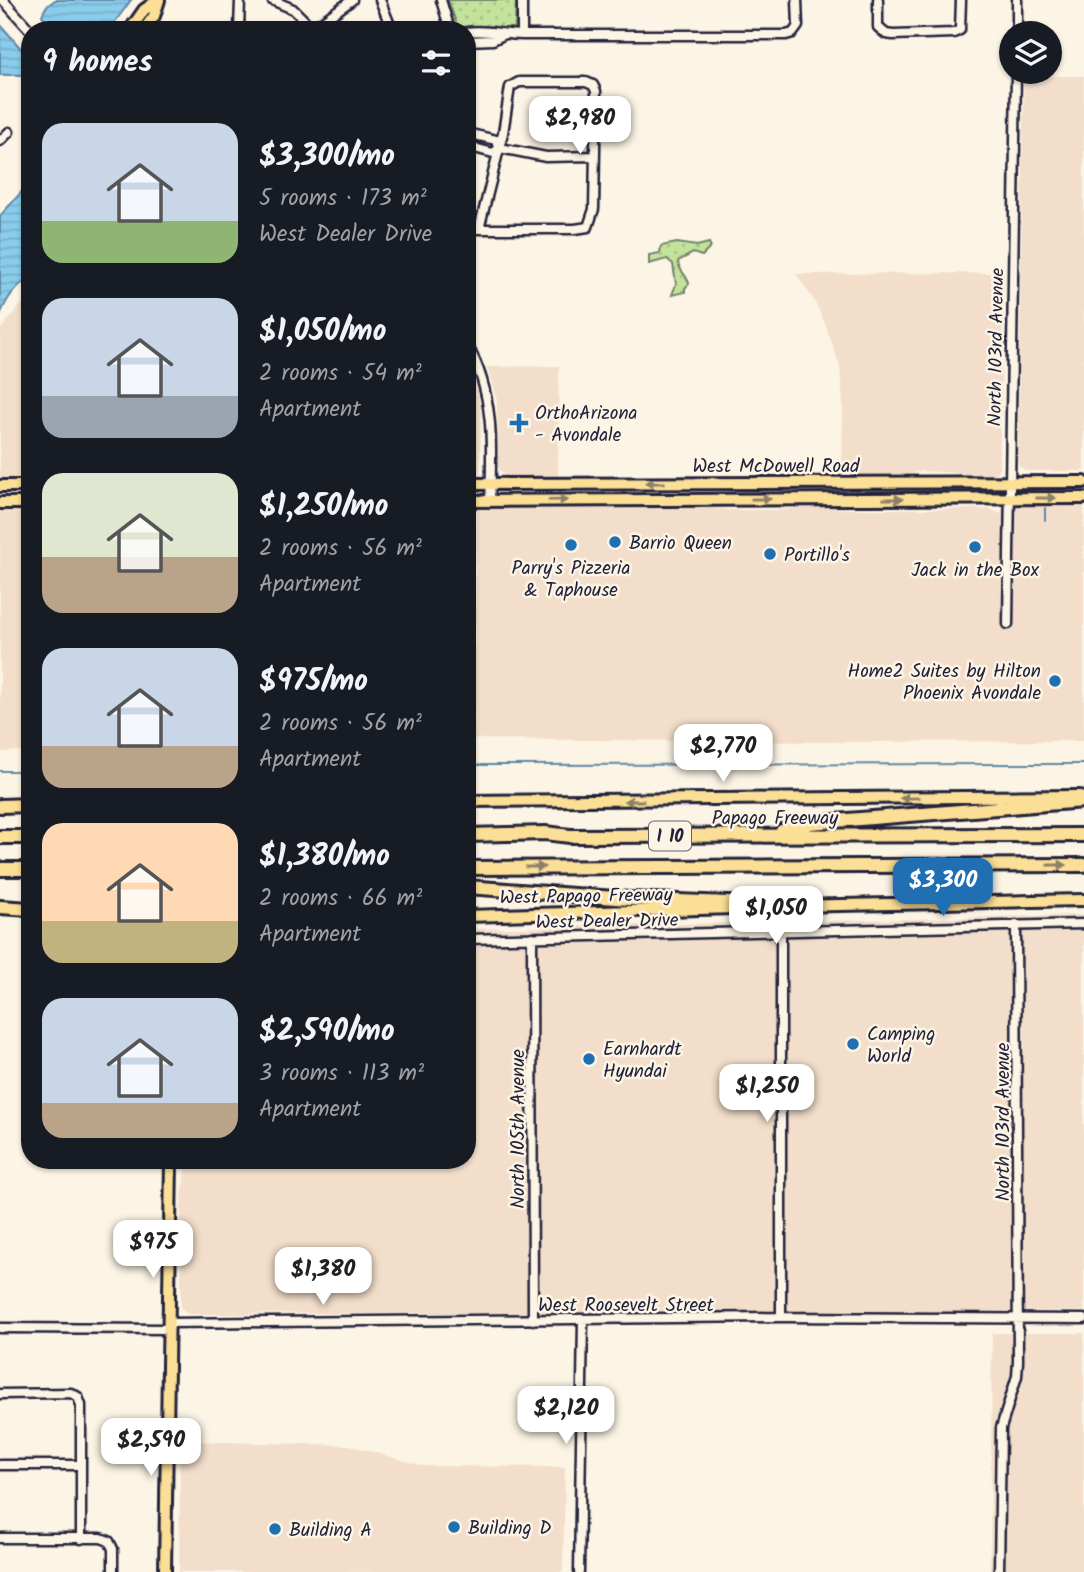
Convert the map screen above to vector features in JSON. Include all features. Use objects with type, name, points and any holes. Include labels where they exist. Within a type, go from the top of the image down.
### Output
[{"type":"highway","points":[[769,835],[810,823],[1084,799]]},
{"type":"highway","points":[[0,806],[21,805]]},
{"type":"highway","name":"Papago Freeway","points":[[476,835],[1084,835]]},
{"type":"highway","points":[[0,837],[21,837]]},
{"type":"highway","name":"I 10","points":[[476,868],[1084,865]]},
{"type":"highway","points":[[0,869],[21,869]]},
{"type":"highway","points":[[476,888],[629,899],[800,906]]},
{"type":"highway","points":[[0,907],[21,908]]},
{"type":"main road","points":[[136,21],[144,10],[158,0]]},
{"type":"main road","points":[[150,21],[158,0]]},
{"type":"main road","name":"West McDowell Road","points":[[476,484],[1084,482]]},
{"type":"main road","points":[[0,486],[21,486]]},
{"type":"main road","name":"West McDowell Road","points":[[476,501],[1083,497]]},
{"type":"main road","points":[[0,503],[21,503]]},
{"type":"main road","points":[[476,801],[1084,799]]},
{"type":"main road","name":"West Papago Freeway","points":[[476,916],[1084,900]]},
{"type":"main road","points":[[165,1572],[171,1169]]},
{"type":"street","points":[[3,0],[22,21]]},
{"type":"street","points":[[239,21],[240,0]]},
{"type":"street","points":[[272,0],[293,9],[306,21]]},
{"type":"street","points":[[324,21],[352,0]]},
{"type":"street","points":[[380,0],[388,21]]},
{"type":"street","points":[[441,0],[447,21]]},
{"type":"street","points":[[522,0],[522,35]]},
{"type":"street","points":[[476,31],[492,30],[503,35],[786,35],[793,33],[798,26],[797,0]]},
{"type":"street","points":[[878,0],[877,21],[881,30],[893,35],[954,33],[960,30],[961,0]]},
{"type":"street","points":[[1017,0],[1017,21]]},
{"type":"street","points":[[476,41],[493,40],[503,35]]},
{"type":"street","points":[[476,229],[480,229],[588,227],[594,209],[596,91],[593,85],[586,82],[519,82],[510,87],[500,148],[480,229]]},
{"type":"street","name":"North 103rd Avenue","points":[[1008,624],[1016,84]]},
{"type":"street","points":[[0,141],[9,132]]},
{"type":"street","points":[[476,139],[478,136],[496,140],[500,148]]},
{"type":"street","points":[[476,148],[493,153],[500,148],[546,157],[594,156]]},
{"type":"street","points":[[476,363],[487,394],[491,430],[490,501]]},
{"type":"street","name":"West Dealer Drive","points":[[476,939],[1084,924]]},
{"type":"street","name":"North 103rd Avenue","points":[[999,1572],[1001,1428],[1017,1376],[1019,1320],[1016,925]]},
{"type":"street","points":[[781,931],[781,1317]]},
{"type":"street","name":"North 105th Avenue","points":[[532,937],[533,1320]]},
{"type":"street","name":"West Roosevelt Street","points":[[0,1328],[781,1317],[1084,1320]]},
{"type":"street","points":[[579,1572],[583,1320]]},
{"type":"street","points":[[0,1394],[71,1393],[78,1396],[81,1405],[81,1539]]},
{"type":"street","points":[[0,1465],[81,1465]]},
{"type":"street","points":[[0,1538],[101,1538],[109,1541],[113,1549],[113,1572]]},
{"type":"shaded area","points":[[1062,76],[1084,76],[1084,471],[1026,471],[1018,465],[1024,84],[1062,84]]},
{"type":"shaded area","points":[[1004,273],[999,471],[992,475],[922,471],[902,475],[842,475],[843,403],[840,367],[815,302],[796,274]]},
{"type":"shaded area","points":[[21,305],[21,479],[0,479],[0,330]]},
{"type":"shaded area","points":[[559,366],[558,477],[505,476],[498,468],[497,401],[487,367]]},
{"type":"shaded area","points":[[476,384],[481,411],[479,474],[476,476]]},
{"type":"shaded area","points":[[1084,505],[1084,741],[476,739],[477,508],[694,506],[730,510],[780,510],[814,506],[840,509],[990,509],[1000,514],[1005,506]]},
{"type":"shaded area","points":[[0,510],[21,511],[21,751],[0,752]]},
{"type":"shaded area","points":[[1084,915],[1084,1311],[188,1314],[181,1308],[181,1208],[185,1169],[476,1169],[476,929]]},
{"type":"shaded area","points":[[992,1333],[1084,1333],[1084,1572],[990,1572]]},
{"type":"shaded area","points":[[180,1441],[349,1445],[423,1466],[565,1467],[563,1572],[179,1572]]},
{"type":"green space","points":[[448,0],[516,0],[515,28],[476,28],[476,21],[456,21]]},
{"type":"green space","points":[[677,243],[697,246],[709,243],[711,247],[702,256],[693,253],[678,261],[689,284],[685,292],[672,295],[676,284],[673,264],[667,259],[649,264],[649,255],[660,253],[661,246]]},
{"type":"water","points":[[55,0],[131,0],[116,21],[46,21],[42,15],[46,7]]},
{"type":"water","points":[[0,24],[21,49],[21,75],[0,75]]},
{"type":"water","points":[[21,192],[21,284],[0,315],[0,216]]},
{"type":"waterway","points":[[1045,508],[1045,520]]},
{"type":"waterway","points":[[476,765],[1084,764]]},
{"type":"waterway","points":[[0,771],[21,771]]},
{"type":"waterway","points":[[145,1230],[154,1232]]},
{"type":"place","name":"OrthoArizona - Avondale","points":[[519,423]]},
{"type":"place","name":"Barrio Queen","points":[[615,542]]},
{"type":"place","name":"Parry's Pizzeria & Taphouse","points":[[571,545]]},
{"type":"place","name":"Jack in the Box","points":[[975,547]]},
{"type":"place","name":"Portillo's","points":[[770,554]]},
{"type":"place","name":"Home2 Suites by Hilton Phoenix Avondale","points":[[1055,681]]},
{"type":"place","name":"Camping World","points":[[853,1044]]},
{"type":"place","name":"Earnhardt Hyundai","points":[[589,1059]]},
{"type":"place","name":"Building D","points":[[454,1527]]},
{"type":"place","name":"Building A","points":[[275,1529]]}]
